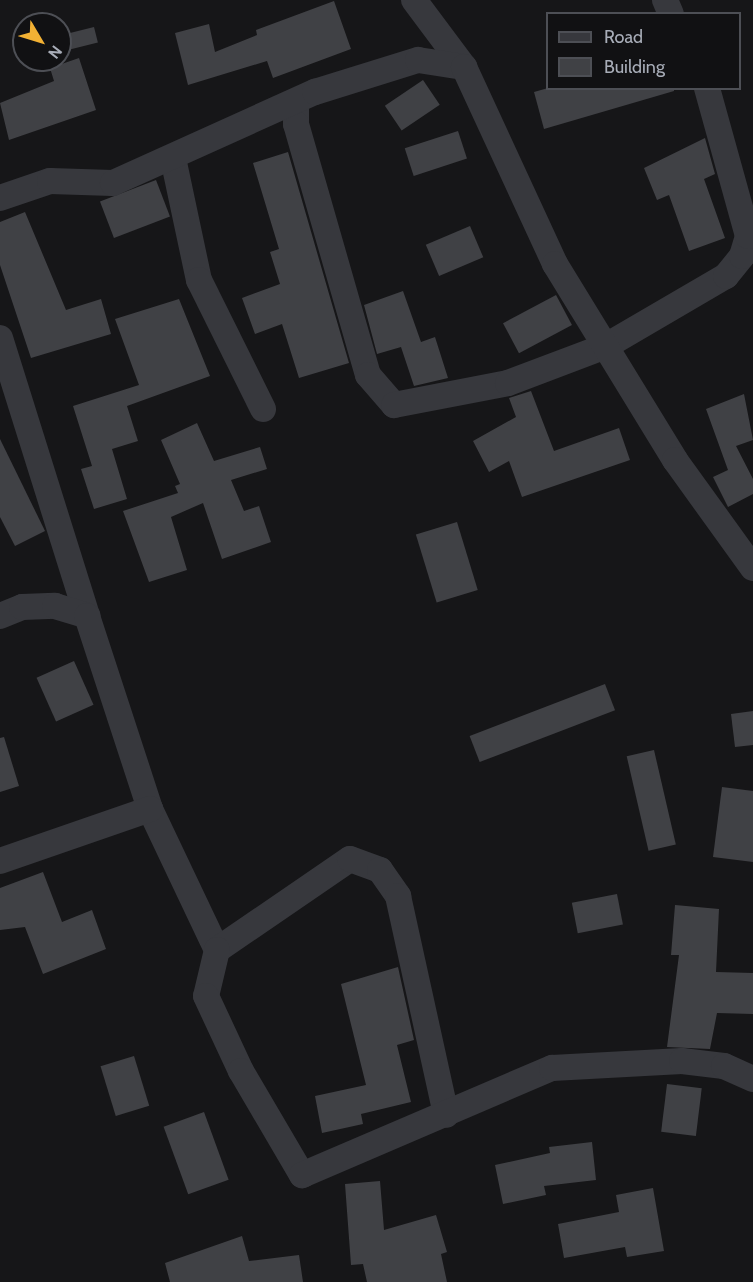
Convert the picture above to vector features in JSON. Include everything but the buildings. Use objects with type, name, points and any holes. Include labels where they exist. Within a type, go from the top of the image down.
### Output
[{"type":"street","points":[[414,0],[464,67],[541,237],[606,346],[675,460],[753,568]]},
{"type":"street","points":[[0,198],[50,181],[113,183],[296,102],[418,60],[464,67]]},
{"type":"street","points":[[296,102],[296,124],[368,375],[394,405],[508,382],[606,346],[726,276],[742,256],[748,236],[743,167],[708,90]]},
{"type":"street","points":[[173,158],[199,280],[262,409]]},
{"type":"street","points":[[0,338],[150,809],[217,950],[206,996],[241,1071],[302,1175],[552,1068],[593,1063],[682,1061],[724,1066],[753,1079]]},
{"type":"street","points":[[0,616],[22,607],[55,606],[87,616]]},
{"type":"street","points":[[0,861],[150,809]]},
{"type":"street","points":[[217,950],[350,859],[380,870],[399,896],[446,1115]]}]
